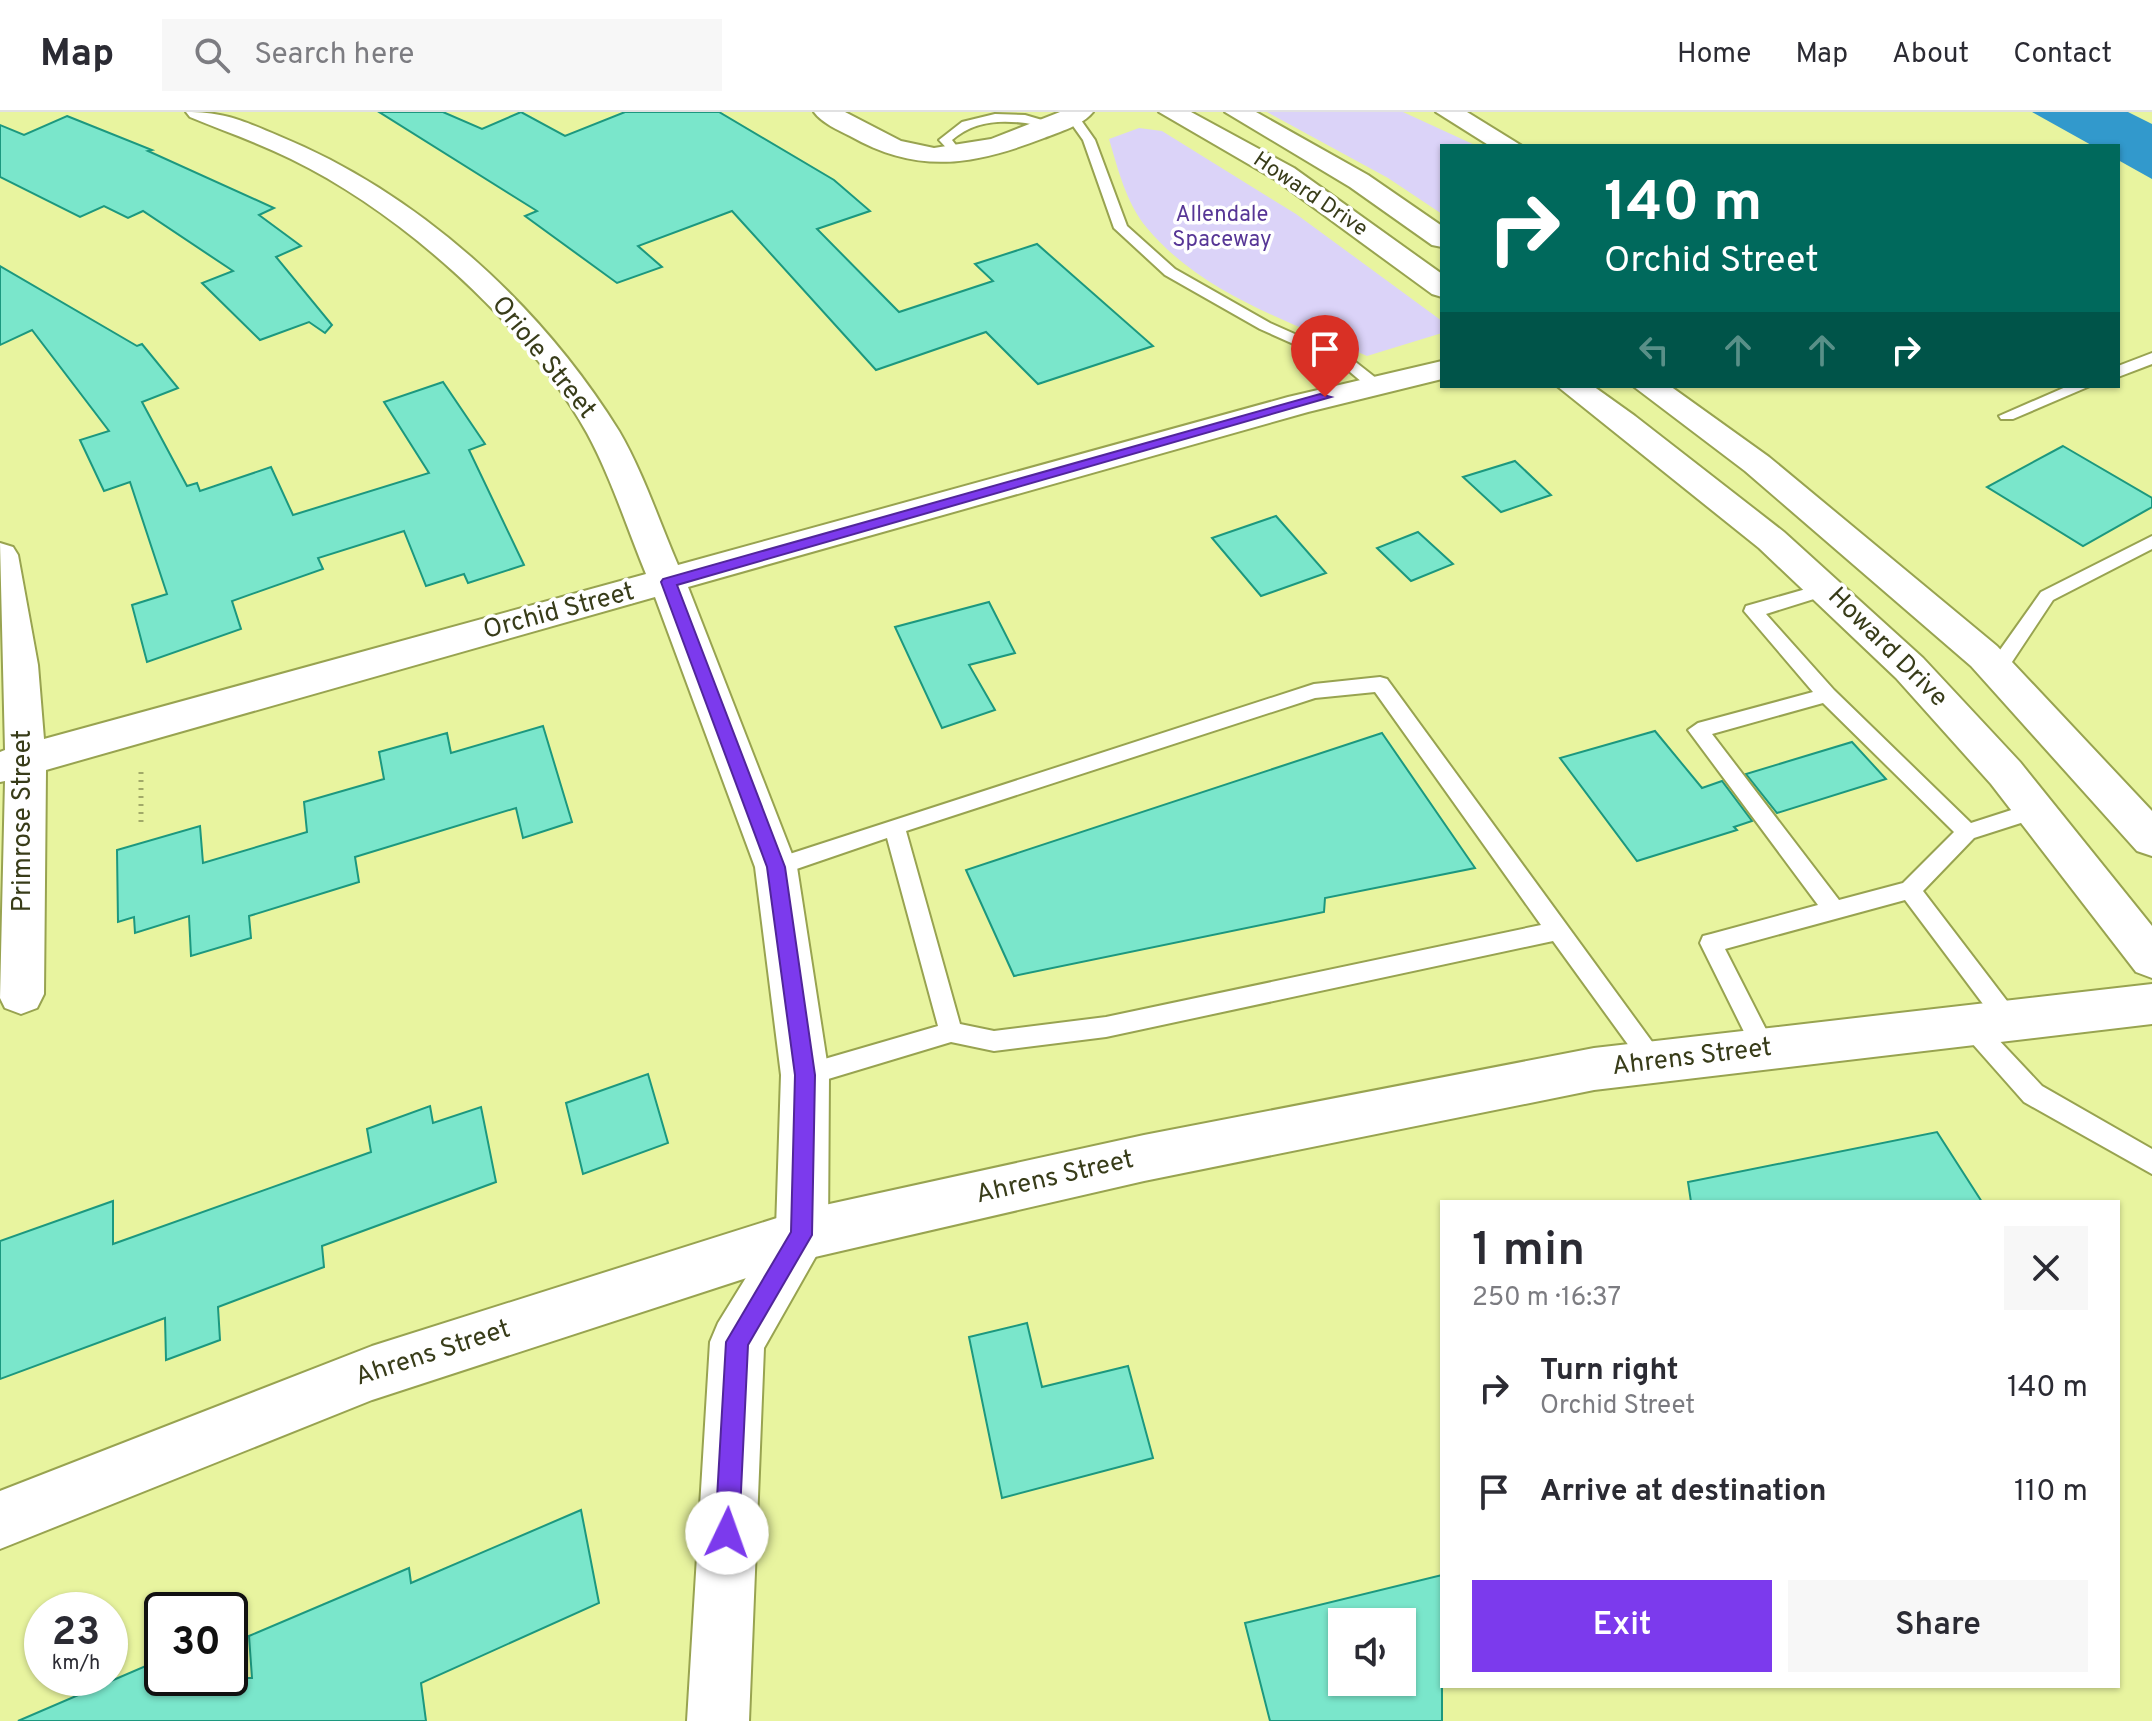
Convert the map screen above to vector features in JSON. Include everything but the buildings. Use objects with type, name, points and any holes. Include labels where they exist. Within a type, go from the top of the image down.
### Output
[{"type":"street","name":"Oriole Street","points":[[199,112],[301,154],[382,200],[458,260],[516,318],[568,381],[604,434],[668,582],[776,867],[805,1075],[802,1235]]},
{"type":"street","points":[[827,112],[880,143],[918,155],[955,153],[994,145],[1068,118]]},
{"type":"street","name":"Howard Drive","points":[[1172,112],[1285,174],[1440,287]]},
{"type":"street","name":"Howard Drive","points":[[1238,112],[1347,173],[1440,238]]},
{"type":"street","points":[[1449,112],[1505,144]]},
{"type":"street","name":"Orchid Street","points":[[14,763],[1375,385],[1440,370]]},
{"type":"street","name":"Howard Drive","points":[[1576,388],[1699,478],[1763,530],[1827,589],[1953,714],[2036,810],[2152,959]]},
{"type":"street","name":"Howard Drive","points":[[1652,388],[1757,464],[1883,568],[1997,669],[2152,839]]},
{"type":"street","name":"Primrose Street","points":[[0,555],[11,601],[21,994]]},
{"type":"street","name":"Ahrens Street","points":[[0,1520],[372,1373],[802,1235],[1144,1158],[1594,1069],[2152,1004]]},
{"type":"street","points":[[718,1721],[737,1342],[802,1235]]},
{"type":"lane","points":[[1068,118],[1089,140],[1121,228],[1170,272],[1265,326],[1348,363],[1375,385]]},
{"type":"lane","points":[[2120,371],[2152,358]]},
{"type":"lane","points":[[2007,416],[2077,388]]},
{"type":"lane","points":[[1997,669],[2047,596],[2152,542]]},
{"type":"lane","points":[[1827,589],[1753,611],[1827,695],[1967,832]]},
{"type":"lane","points":[[776,867],[1314,691],[1380,684],[1653,1061]]},
{"type":"lane","points":[[1827,695],[1698,730],[1834,910]]},
{"type":"lane","points":[[1764,1049],[1711,943],[1910,890],[1967,832],[2036,810]]},
{"type":"lane","points":[[894,827],[951,1032]]},
{"type":"lane","points":[[1910,890],[2033,1094],[2152,1162]]},
{"type":"lane","points":[[805,1075],[951,1032],[994,1041],[1106,1027],[1558,931]]},
{"type":"green space","name":"Allendale Spaceway","points":[[1267,112],[1403,112],[1473,144],[1440,144],[1440,213],[1388,178]]},
{"type":"green space","name":"Allendale Spaceway","points":[[1139,128],[1162,131],[1296,214],[1440,320],[1440,334],[1367,356],[1278,318],[1221,289],[1169,251],[1147,228],[1133,208],[1109,139]]},
{"type":"water","points":[[2032,112],[2128,112],[2152,124],[2152,179],[2120,161],[2120,144],[2089,144]]},
{"type":"route","points":[[727,1533],[737,1342],[802,1235],[805,1075],[776,867],[668,582],[1325,397]]}]
